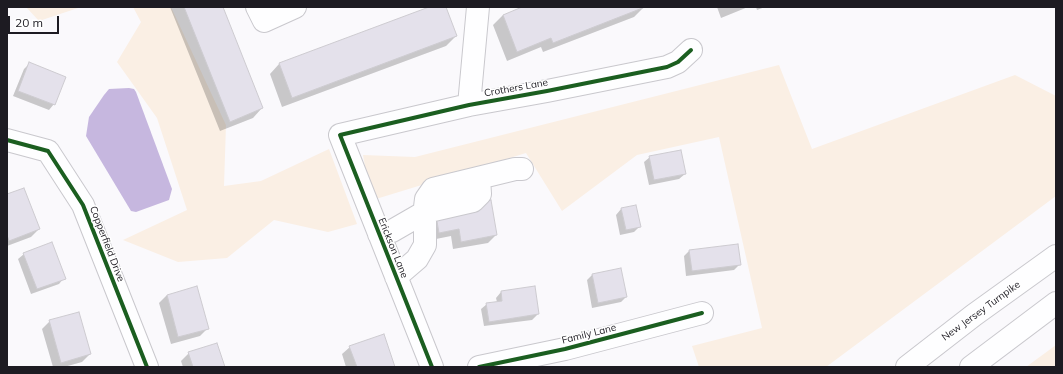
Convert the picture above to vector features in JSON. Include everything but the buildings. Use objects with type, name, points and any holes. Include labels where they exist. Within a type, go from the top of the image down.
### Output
[{"type":"main road","points":[[257,7],[264,21],[295,7]]},
{"type":"main road","points":[[469,105],[478,7]]},
{"type":"main road","name":"Crothers Lane","points":[[340,136],[469,105],[667,67],[678,62],[690,50]]},
{"type":"main road","name":"Erickson Lane","points":[[340,136],[432,367]]},
{"type":"main road","name":"Copperfield Drive","points":[[7,140],[48,151],[83,205],[146,367]]},
{"type":"main road","points":[[379,234],[392,231],[425,212],[473,201],[480,194],[479,178],[515,169],[522,169]]},
{"type":"main road","points":[[396,277],[417,259],[425,245],[425,212]]},
{"type":"main road","name":"New Jersey Turnpike","points":[[907,367],[974,315],[1056,256]]},
{"type":"main road","points":[[971,367],[1002,346],[1056,303]]},
{"type":"main road","name":"Family Lane","points":[[478,367],[565,349],[702,313]]},
{"type":"shaded area","points":[[26,7],[81,7],[39,21]]},
{"type":"shaded area","points":[[133,7],[171,7],[226,125],[224,186],[261,181],[329,149],[357,224],[328,232],[274,220],[227,258],[178,262],[123,240],[187,210],[157,118],[117,62],[141,22]]},
{"type":"shaded area","points":[[779,65],[812,149],[1015,75],[1056,96],[1056,196],[826,367],[699,367],[692,346],[762,328],[719,137],[637,155],[562,211],[526,153],[376,199],[367,178],[363,155],[415,157]]},
{"type":"shaded area","points":[[109,89],[134,89],[136,92],[172,189],[169,200],[136,212],[131,211],[86,136],[89,117]]},
{"type":"shaded area","points":[[1056,345],[1056,367],[1026,367]]},
{"type":"cycle path","points":[[432,367],[340,135],[469,105],[667,67],[678,62],[691,50]]},
{"type":"cycle path","points":[[7,140],[48,151],[83,205],[147,367]]},
{"type":"cycle path","points":[[479,367],[565,349],[702,313]]}]
